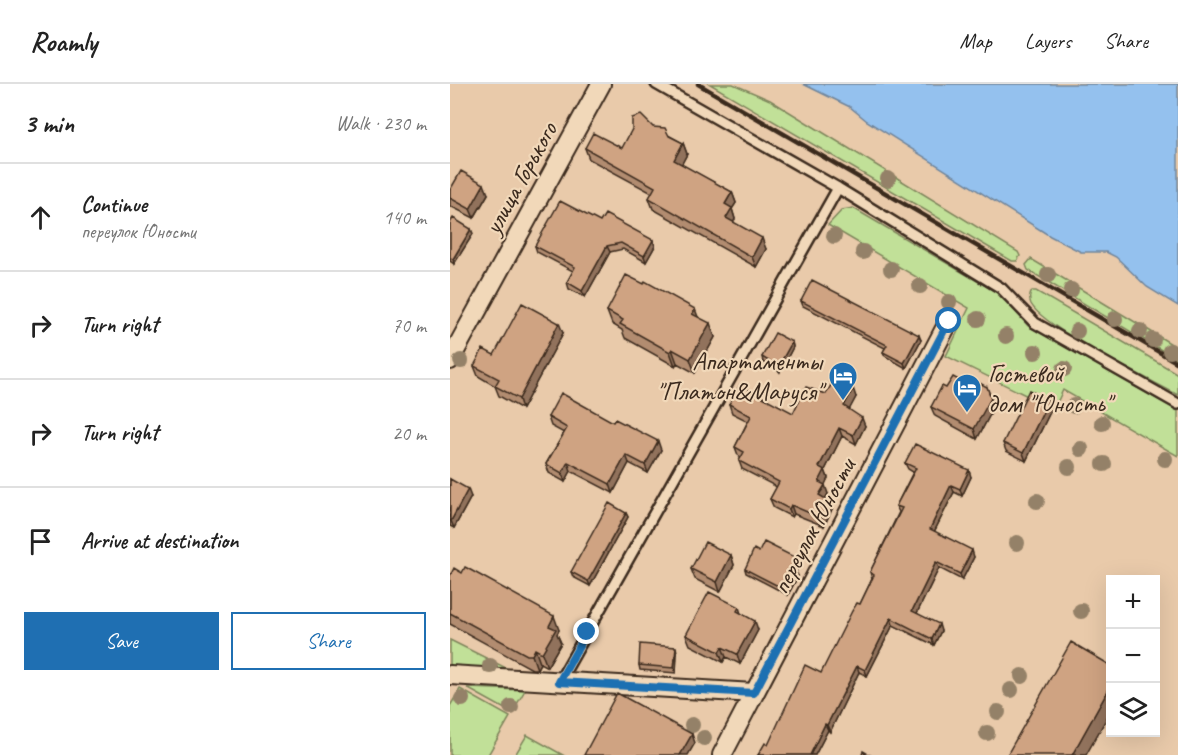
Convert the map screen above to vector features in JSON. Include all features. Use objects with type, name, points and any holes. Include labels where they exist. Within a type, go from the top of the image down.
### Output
[{"type":"street","name":"улица Горького","points":[[450,360],[601,84]]},
{"type":"street","name":"переулок Юности","points":[[722,755],[949,321]]},
{"type":"street","points":[[450,675],[754,693]]},
{"type":"lane","points":[[656,84],[838,188],[1001,288],[1035,323],[1178,404]]},
{"type":"lane","points":[[559,682],[838,188]]},
{"type":"green space","points":[[710,84],[733,84],[770,100],[1018,252],[1020,256],[1017,261],[1012,261]]},
{"type":"green space","points":[[853,208],[1001,295],[1028,326],[1178,411],[1178,456],[1063,390],[1054,409],[946,356],[969,308],[828,225],[842,210]]},
{"type":"green space","points":[[1031,259],[1178,348],[1178,360],[1028,270],[1026,265]]},
{"type":"green space","points":[[1032,291],[1036,291],[1178,374],[1178,395],[1098,353],[1055,326],[1031,304]]},
{"type":"green space","points":[[450,640],[508,669],[506,671],[450,668]]},
{"type":"green space","points":[[467,688],[525,690],[512,713]]},
{"type":"green space","points":[[460,689],[510,717],[488,755],[450,755],[450,706]]},
{"type":"green space","points":[[527,735],[563,755],[515,755]]},
{"type":"water","points":[[803,84],[1178,84],[1178,306],[1147,287],[1116,257],[1106,252],[1081,252],[1050,236],[867,121],[850,107]]},
{"type":"building","points":[[641,115],[653,127],[665,128],[669,136],[683,143],[674,160],[732,192],[725,204],[732,208],[726,218],[762,238],[752,257],[649,198],[655,187],[585,148],[593,133],[622,148],[632,129],[632,118]]},
{"type":"building","points":[[461,171],[484,184],[470,209],[450,198],[450,190]]},
{"type":"building","points":[[560,201],[600,222],[605,214],[653,240],[644,256],[621,243],[607,246],[582,291],[567,282],[575,267],[535,246]]},
{"type":"building","points":[[453,218],[471,229],[453,259],[450,258],[450,223]]},
{"type":"building","points":[[626,275],[644,284],[645,281],[695,309],[692,314],[710,323],[690,359],[672,349],[670,352],[620,324],[623,320],[607,311]]},
{"type":"building","points":[[812,280],[919,335],[904,363],[883,352],[887,345],[801,301]]},
{"type":"building","points":[[522,303],[559,323],[519,399],[495,386],[499,379],[474,366],[483,349],[494,355]]},
{"type":"building","points":[[775,333],[792,342],[778,367],[762,357]]},
{"type":"building","points":[[953,377],[966,384],[978,382],[987,387],[991,398],[974,429],[931,407],[942,386],[946,388]]},
{"type":"building","points":[[835,378],[853,388],[844,406],[862,418],[853,435],[839,428],[819,467],[825,470],[819,482],[825,485],[819,495],[829,501],[821,518],[791,505],[789,509],[770,499],[779,482],[739,461],[744,452],[735,447],[751,416],[729,404],[740,385],[793,413],[806,387],[826,394]]},
{"type":"building","points":[[1029,390],[1049,400],[1023,453],[1003,443]]},
{"type":"building","points":[[561,393],[613,422],[615,419],[658,441],[645,465],[626,455],[610,484],[568,462],[562,473],[546,464],[567,428],[548,417]]},
{"type":"building","points":[[915,444],[969,470],[960,489],[951,485],[930,529],[972,550],[960,574],[936,562],[912,611],[939,624],[932,639],[891,618],[865,670],[857,666],[810,755],[758,755],[765,743],[768,745],[805,665],[821,673],[852,611],[857,603],[860,604],[874,575],[870,572],[902,508],[896,506],[916,468],[905,463]]},
{"type":"building","points":[[450,479],[468,489],[451,521],[450,520]]},
{"type":"building","points":[[609,503],[626,513],[588,581],[571,572]]},
{"type":"building","points":[[705,542],[731,555],[717,582],[691,569]]},
{"type":"building","points":[[764,542],[798,559],[792,570],[796,572],[786,590],[745,569],[754,549],[759,552]]},
{"type":"building","points":[[465,567],[554,616],[549,626],[556,629],[542,653],[535,649],[532,655],[527,655],[450,613],[450,576],[454,568],[462,573]]},
{"type":"building","points":[[709,592],[739,607],[737,611],[755,621],[737,654],[722,647],[719,652],[686,635]]},
{"type":"building","points":[[1071,642],[1106,663],[1106,694],[1072,755],[1007,755]]},
{"type":"building","points":[[640,644],[676,647],[674,668],[639,665]]},
{"type":"building","points":[[617,693],[692,734],[680,755],[584,755]]},
{"type":"railway","points":[[698,84],[1178,363]]},
{"type":"place","name":"Апартаменты \"Платон&Маруся\"","points":[[843,402]]},
{"type":"place","name":"Гостевой дом \"Юность\"","points":[[967,414]]},
{"type":"route","points":[[587,632],[559,682],[631,688],[754,693],[949,321]]}]
